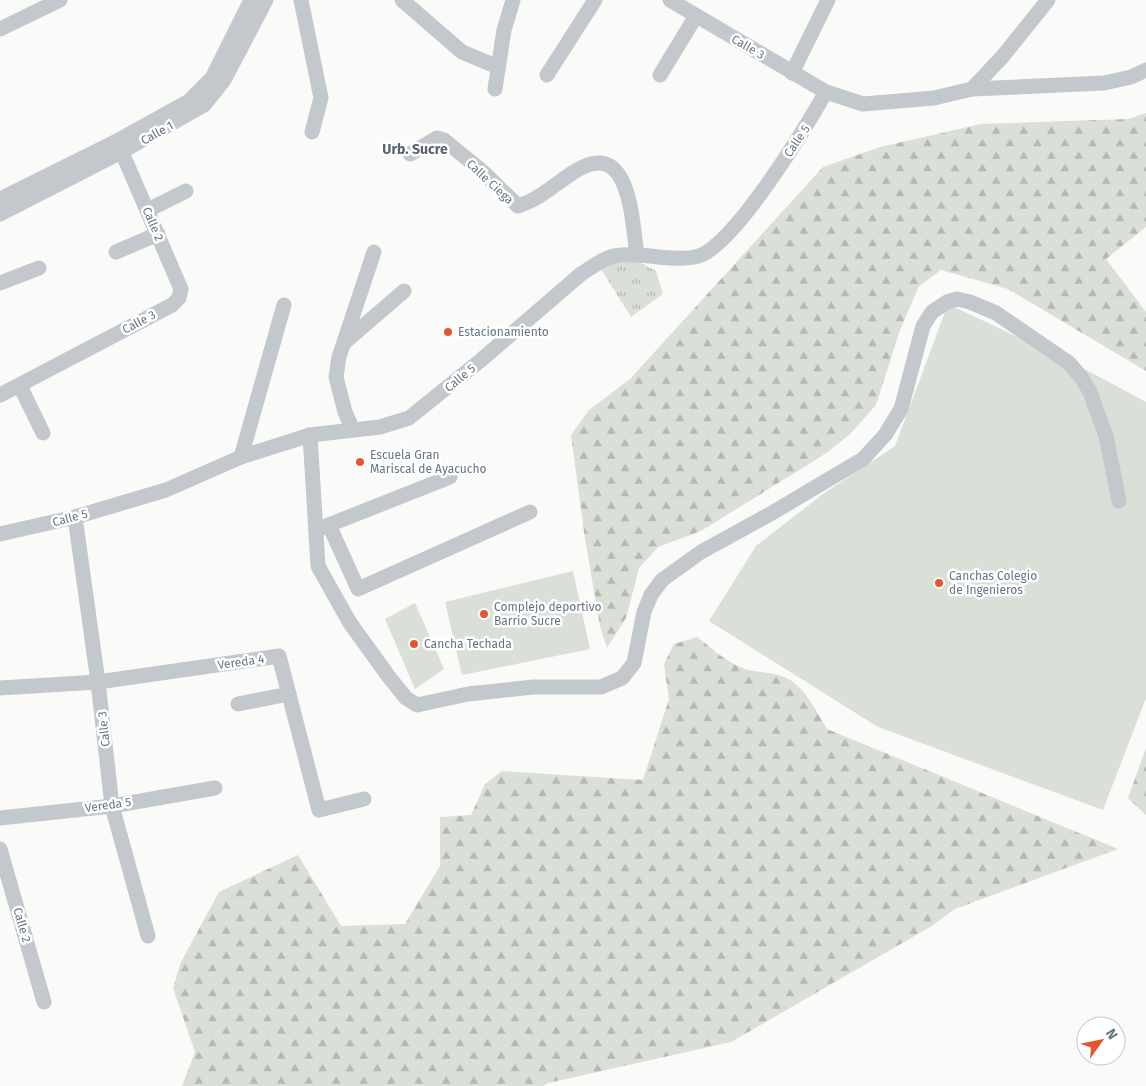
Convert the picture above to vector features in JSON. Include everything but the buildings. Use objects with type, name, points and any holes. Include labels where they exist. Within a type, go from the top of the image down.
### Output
[{"type":"street","points":[[0,29],[60,0]]},
{"type":"street","name":"Calle 1","points":[[0,214],[120,146],[200,92],[212,78],[251,0]]},
{"type":"street","name":"Calle 1","points":[[0,199],[193,112],[208,100],[224,80],[266,0]]},
{"type":"street","points":[[301,0],[321,98],[312,132]]},
{"type":"street","points":[[402,0],[462,52],[498,67]]},
{"type":"street","points":[[495,89],[504,30],[513,0]]},
{"type":"street","points":[[547,75],[595,0]]},
{"type":"street","points":[[792,73],[828,0]]},
{"type":"street","points":[[972,89],[1003,56],[1048,0]]},
{"type":"street","name":"Calle 3","points":[[673,1],[826,92],[863,104],[934,98],[972,89],[1104,83],[1131,77],[1146,70]]},
{"type":"street","points":[[660,75],[696,16]]},
{"type":"street","name":"Calle 5","points":[[0,534],[75,517],[166,490],[241,457],[310,435],[352,428],[380,427],[409,418],[481,360],[581,274],[613,256],[637,255],[652,258],[696,257],[712,249],[745,213],[779,167],[801,136],[826,92]]},
{"type":"street","name":"Calle Ciega","points":[[410,154],[437,138],[444,140],[482,171],[515,206],[541,196],[578,170],[592,163],[607,164],[619,173],[627,191],[637,255]]},
{"type":"street","name":"Calle 2","points":[[120,146],[181,288],[179,298],[172,305]]},
{"type":"street","points":[[148,210],[186,191]]},
{"type":"street","points":[[116,252],[158,234]]},
{"type":"street","points":[[352,428],[345,412],[336,377],[339,357],[374,252]]},
{"type":"street","points":[[0,283],[39,268]]},
{"type":"street","points":[[345,342],[404,291]]},
{"type":"street","points":[[310,435],[322,528],[318,566],[350,623],[406,698],[417,705],[486,692],[534,687],[601,687],[622,678],[634,663],[644,612],[651,595],[662,580],[701,552],[772,513],[863,459],[880,441],[901,409],[923,326],[932,312],[946,302],[957,299],[970,302],[996,313],[1069,364],[1081,377],[1090,392],[1106,436],[1120,501]]},
{"type":"street","name":"Calle 3","points":[[0,395],[172,305]]},
{"type":"street","points":[[241,457],[284,305]]},
{"type":"street","points":[[20,386],[43,433]]},
{"type":"street","points":[[322,528],[450,477]]},
{"type":"street","points":[[322,528],[358,589],[530,512]]},
{"type":"street","name":"Calle 3","points":[[75,517],[98,682],[112,806],[148,936]]},
{"type":"street","name":"Vereda 4","points":[[0,688],[98,682],[279,656],[319,810],[364,798]]},
{"type":"street","points":[[238,704],[289,694]]},
{"type":"street","name":"Vereda 5","points":[[0,818],[112,806],[215,788]]},
{"type":"street","name":"Calle 2","points":[[0,848],[44,1002]]},
{"type":"green space","points":[[1146,113],[1146,227],[1106,259],[1146,312],[1146,371],[1008,289],[941,270],[919,286],[900,330],[876,405],[849,435],[825,454],[701,531],[658,547],[639,568],[626,618],[607,648],[600,626],[585,539],[571,435],[589,410],[630,379],[823,167],[880,147],[981,124],[1128,119]]},
{"type":"green space","points":[[630,257],[656,271],[663,294],[631,317],[601,269],[612,260]]},
{"type":"green space","name":"Canchas Colegio de Ingenieros","points":[[948,304],[1079,366],[1146,402],[1146,698],[1103,810],[878,727],[709,621],[756,546],[823,494],[895,446]]},
{"type":"green space","points":[[573,571],[590,649],[462,675],[445,602]]},
{"type":"green space","name":"Cancha Techada","points":[[415,603],[444,669],[415,689],[385,619]]},
{"type":"green space","points":[[697,637],[738,666],[751,671],[770,673],[788,678],[808,697],[827,729],[1118,849],[955,909],[930,927],[731,1042],[548,1083],[543,1086],[182,1086],[195,1052],[173,988],[181,962],[219,892],[298,855],[341,926],[405,924],[440,866],[440,817],[471,815],[485,784],[502,771],[643,780],[669,699],[664,664],[674,644]]},
{"type":"green space","points":[[1146,748],[1146,815],[1128,798]]},
{"type":"place","name":"Estacionamiento","points":[[448,332]]},
{"type":"place","name":"Escuela Gran Mariscal de Ayacucho","points":[[360,462]]},
{"type":"place","name":"Canchas Colegio de Ingenieros","points":[[939,583]]},
{"type":"place","name":"Complejo deportivo Barrio Sucre","points":[[484,614]]},
{"type":"place","name":"Cancha Techada","points":[[414,644]]},
{"type":"district","name":"Urb. Sucre","points":[[415,149]]}]
